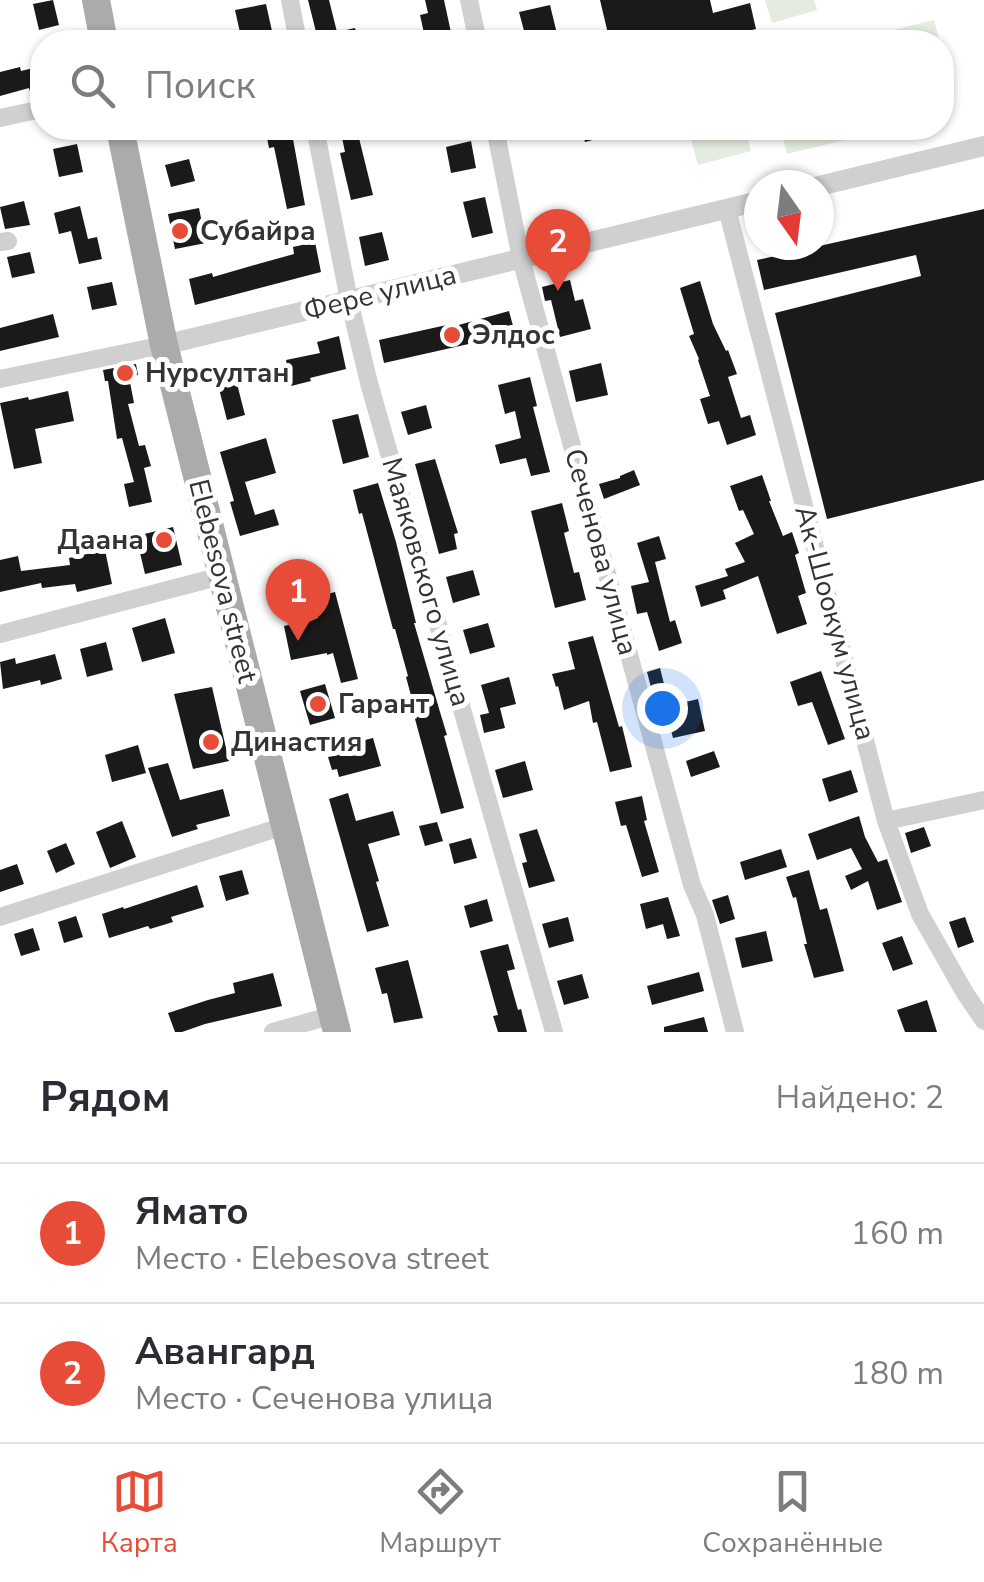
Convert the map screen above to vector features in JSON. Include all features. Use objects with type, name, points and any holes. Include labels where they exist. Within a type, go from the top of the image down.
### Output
[{"type":"main road","points":[[96,0],[102,30]]},
{"type":"main road","name":"Elebesova street","points":[[122,140],[164,345],[335,1023]]},
{"type":"street","points":[[290,0],[296,30]]},
{"type":"street","points":[[469,0],[475,30]]},
{"type":"street","points":[[0,118],[30,112]]},
{"type":"street","name":"Маяковского улица","points":[[317,140],[369,383],[554,1032]]},
{"type":"street","name":"Сеченова улица","points":[[497,140],[521,259],[735,1032]]},
{"type":"street","points":[[834,182],[984,146]]},
{"type":"street","name":"Фере улица","points":[[0,378],[164,345],[744,204]]},
{"type":"street","name":"Ак-Шоокум улица","points":[[728,208],[886,822],[920,914],[984,1021]]},
{"type":"street","points":[[0,634],[220,576]]},
{"type":"street","points":[[886,822],[984,800]]},
{"type":"street","points":[[0,917],[284,826]]},
{"type":"street","points":[[273,1032],[335,1023]]},
{"type":"shaded area","points":[[765,0],[814,0],[817,10],[772,23]]},
{"type":"shaded area","points":[[934,20],[937,30],[894,30]]},
{"type":"shaded area","points":[[691,140],[748,140],[751,151],[698,165]]},
{"type":"shaded area","points":[[783,140],[845,140],[787,154]]},
{"type":"building","points":[[53,0],[59,25],[39,30],[33,4]]},
{"type":"building","points":[[308,0],[329,0],[336,30],[316,30]]},
{"type":"building","points":[[425,0],[444,0],[450,30],[423,30],[420,15],[428,13]]},
{"type":"building","points":[[600,0],[710,0],[713,13],[750,3],[756,29],[752,30],[607,30]]},
{"type":"building","points":[[266,4],[272,30],[239,30],[235,10]]},
{"type":"building","points":[[550,5],[556,30],[524,30],[519,12]]},
{"type":"building","points":[[20,67],[21,71],[30,69],[30,91],[29,88],[0,96],[0,72]]},
{"type":"building","points":[[267,140],[293,140],[305,205],[287,209],[274,147],[269,148]]},
{"type":"building","points":[[342,140],[359,140],[373,195],[351,200],[340,153],[345,152]]},
{"type":"building","points":[[471,141],[476,168],[451,173],[446,147]]},
{"type":"building","points":[[77,144],[83,172],[59,177],[53,149]]},
{"type":"building","points":[[189,159],[195,181],[171,187],[165,165]]},
{"type":"building","points":[[485,197],[493,233],[472,238],[463,202]]},
{"type":"building","points":[[24,201],[30,225],[5,229],[0,207]]},
{"type":"building","points":[[80,206],[88,239],[97,237],[102,259],[79,264],[71,231],[59,234],[54,213]]},
{"type":"building","points":[[199,208],[206,243],[175,249],[168,214]]},
{"type":"building","points":[[984,209],[984,480],[827,519],[775,313],[921,276],[916,255],[764,290],[757,260],[834,260],[834,243]]},
{"type":"building","points":[[382,232],[389,260],[365,266],[359,237]]},
{"type":"building","points":[[315,242],[321,272],[195,305],[189,279],[212,273],[213,277],[294,254],[293,247]]},
{"type":"building","points":[[30,252],[35,273],[12,278],[7,257]]},
{"type":"building","points":[[570,280],[575,301],[583,299],[591,329],[560,337],[551,300],[545,301],[542,287]]},
{"type":"building","points":[[700,281],[713,324],[737,374],[728,377],[741,418],[750,415],[756,435],[727,445],[719,421],[708,424],[700,399],[710,396],[689,336],[694,334],[680,288]]},
{"type":"building","points":[[112,282],[117,305],[92,310],[87,287]]},
{"type":"building","points":[[509,311],[516,337],[384,363],[379,340]]},
{"type":"building","points":[[53,314],[59,337],[0,351],[0,328]]},
{"type":"building","points":[[339,336],[346,369],[291,386],[286,360],[320,353],[317,342]]},
{"type":"building","points":[[601,363],[608,395],[576,402],[569,371]]},
{"type":"building","points":[[136,364],[138,375],[129,377],[134,403],[128,404],[139,446],[145,445],[151,466],[144,468],[152,502],[129,507],[124,484],[134,482],[122,438],[117,439],[103,370]]},
{"type":"building","points":[[235,376],[245,415],[227,420],[217,381]]},
{"type":"building","points":[[530,377],[537,406],[533,407],[550,472],[531,476],[526,458],[500,464],[495,445],[521,438],[515,411],[505,414],[498,385]]},
{"type":"building","points":[[68,391],[74,421],[35,429],[42,463],[14,469],[0,403]]},
{"type":"building","points":[[426,405],[432,428],[408,435],[401,412]]},
{"type":"building","points":[[358,414],[369,457],[343,464],[332,420]]},
{"type":"building","points":[[266,438],[276,473],[245,482],[255,515],[274,509],[279,525],[240,536],[220,452]]},
{"type":"building","points":[[435,459],[458,533],[454,534],[457,549],[439,554],[415,464]]},
{"type":"building","points":[[634,470],[640,485],[604,499],[599,484]]},
{"type":"building","points":[[762,475],[783,536],[792,532],[806,593],[798,596],[807,624],[777,634],[758,576],[723,590],[726,599],[701,607],[695,586],[728,576],[725,569],[745,562],[735,543],[754,534],[743,510],[739,511],[730,486]]},
{"type":"building","points":[[378,483],[464,808],[441,814],[415,719],[408,676],[353,490]]},
{"type":"building","points":[[562,503],[569,531],[564,533],[586,600],[555,608],[531,511]]},
{"type":"building","points":[[173,527],[182,565],[145,574],[136,536]]},
{"type":"building","points":[[659,536],[666,559],[655,562],[670,622],[675,620],[682,643],[659,651],[647,612],[637,614],[631,586],[649,582],[637,543]]},
{"type":"building","points":[[105,550],[112,584],[77,592],[75,584],[42,588],[41,583],[0,592],[0,560],[18,556],[21,571],[70,565],[69,558]]},
{"type":"building","points":[[473,570],[480,595],[453,603],[446,577]]},
{"type":"building","points":[[335,592],[358,679],[341,683],[333,653],[291,660],[284,626],[318,618],[313,598]]},
{"type":"building","points":[[165,618],[175,653],[142,662],[132,628]]},
{"type":"building","points":[[488,623],[495,647],[470,654],[463,630]]},
{"type":"building","points":[[593,636],[632,767],[610,772],[589,701],[564,710],[552,674],[575,669],[568,642]]},
{"type":"building","points":[[106,642],[113,670],[87,677],[80,649]]},
{"type":"building","points":[[55,654],[62,679],[3,689],[0,662],[15,658],[16,664]]},
{"type":"building","points":[[660,668],[666,692],[653,695],[647,672]]},
{"type":"building","points":[[821,671],[845,739],[828,745],[812,702],[798,706],[790,682]]},
{"type":"building","points":[[509,677],[516,704],[500,708],[505,728],[484,733],[480,715],[489,713],[481,685]]},
{"type":"building","name":"Гарант","points":[[325,684],[335,718],[310,725],[300,691]]},
{"type":"building","points":[[212,687],[229,761],[193,769],[174,694]]},
{"type":"building","points":[[698,699],[705,731],[673,738],[665,707]]},
{"type":"building","points":[[373,738],[381,766],[339,777],[337,769],[332,770],[328,757],[334,756],[332,748]]},
{"type":"building","points":[[138,745],[146,773],[112,782],[105,755]]},
{"type":"building","points":[[714,751],[720,767],[691,777],[686,761]]},
{"type":"building","points":[[525,761],[533,790],[503,798],[495,770]]},
{"type":"building","points":[[168,763],[180,800],[223,789],[230,816],[196,825],[198,829],[172,837],[148,768]]},
{"type":"building","points":[[851,770],[858,792],[829,802],[822,779]]},
{"type":"building","points":[[348,793],[356,821],[393,811],[400,835],[368,844],[389,926],[367,932],[329,799]]},
{"type":"building","points":[[642,796],[647,820],[644,821],[659,872],[642,877],[615,802]]},
{"type":"building","points":[[859,816],[878,862],[887,859],[902,902],[877,910],[868,881],[851,890],[845,876],[862,869],[851,848],[817,860],[808,834]]},
{"type":"building","points":[[122,821],[136,857],[110,868],[96,832]]},
{"type":"building","points":[[437,822],[443,841],[425,846],[419,826]]},
{"type":"building","points":[[924,827],[931,846],[911,853],[905,833]]},
{"type":"building","points":[[537,829],[555,881],[529,888],[519,834]]},
{"type":"building","points":[[471,838],[477,858],[454,864],[449,844]]},
{"type":"building","points":[[66,843],[75,864],[56,873],[47,851]]},
{"type":"building","points":[[781,849],[787,867],[745,880],[740,862]]},
{"type":"building","points":[[17,864],[24,884],[0,892],[0,870]]},
{"type":"building","points":[[242,870],[249,894],[226,901],[219,876]]},
{"type":"building","points":[[809,870],[820,910],[827,908],[844,971],[814,978],[796,897],[793,898],[786,877]]},
{"type":"building","points":[[197,885],[204,907],[171,917],[173,922],[109,938],[102,914]]},
{"type":"building","points":[[728,895],[735,919],[720,924],[712,900]]},
{"type":"building","points":[[668,897],[680,936],[667,939],[663,924],[646,929],[640,904]]},
{"type":"building","points":[[487,899],[493,921],[470,928],[464,906]]},
{"type":"building","points":[[76,916],[83,937],[64,943],[58,922]]},
{"type":"building","points":[[568,917],[574,941],[549,948],[542,924]]},
{"type":"building","points":[[965,917],[974,942],[958,948],[949,922]]},
{"type":"building","points":[[33,928],[40,950],[21,956],[14,934]]},
{"type":"building","points":[[766,931],[773,961],[742,968],[735,938]]},
{"type":"building","points":[[902,936],[913,964],[893,971],[882,943]]},
{"type":"building","points":[[508,944],[515,969],[507,971],[527,1032],[498,1032],[493,1016],[498,1015],[480,951]]},
{"type":"building","points":[[408,960],[423,1018],[394,1023],[387,993],[382,994],[375,968]]},
{"type":"building","points":[[699,972],[704,991],[652,1005],[647,986]]},
{"type":"building","points":[[273,973],[282,1006],[175,1032],[168,1013],[235,993],[233,983]]},
{"type":"building","points":[[582,974],[589,998],[564,1005],[557,981]]},
{"type":"building","points":[[927,1000],[937,1032],[905,1032],[897,1010]]},
{"type":"building","points":[[704,1017],[708,1032],[664,1032],[664,1027]]},
{"type":"place","name":"Субайра","points":[[180,231]]},
{"type":"place","name":"Авангард","points":[[558,291]]},
{"type":"place","name":"Элдос","points":[[452,335]]},
{"type":"place","name":"Нурсултан","points":[[125,373]]},
{"type":"place","name":"Даана","points":[[164,540]]},
{"type":"place","name":"Ямато","points":[[298,641]]},
{"type":"place","name":"Гарант","points":[[318,704]]},
{"type":"place","name":"Династия","points":[[211,742]]}]
